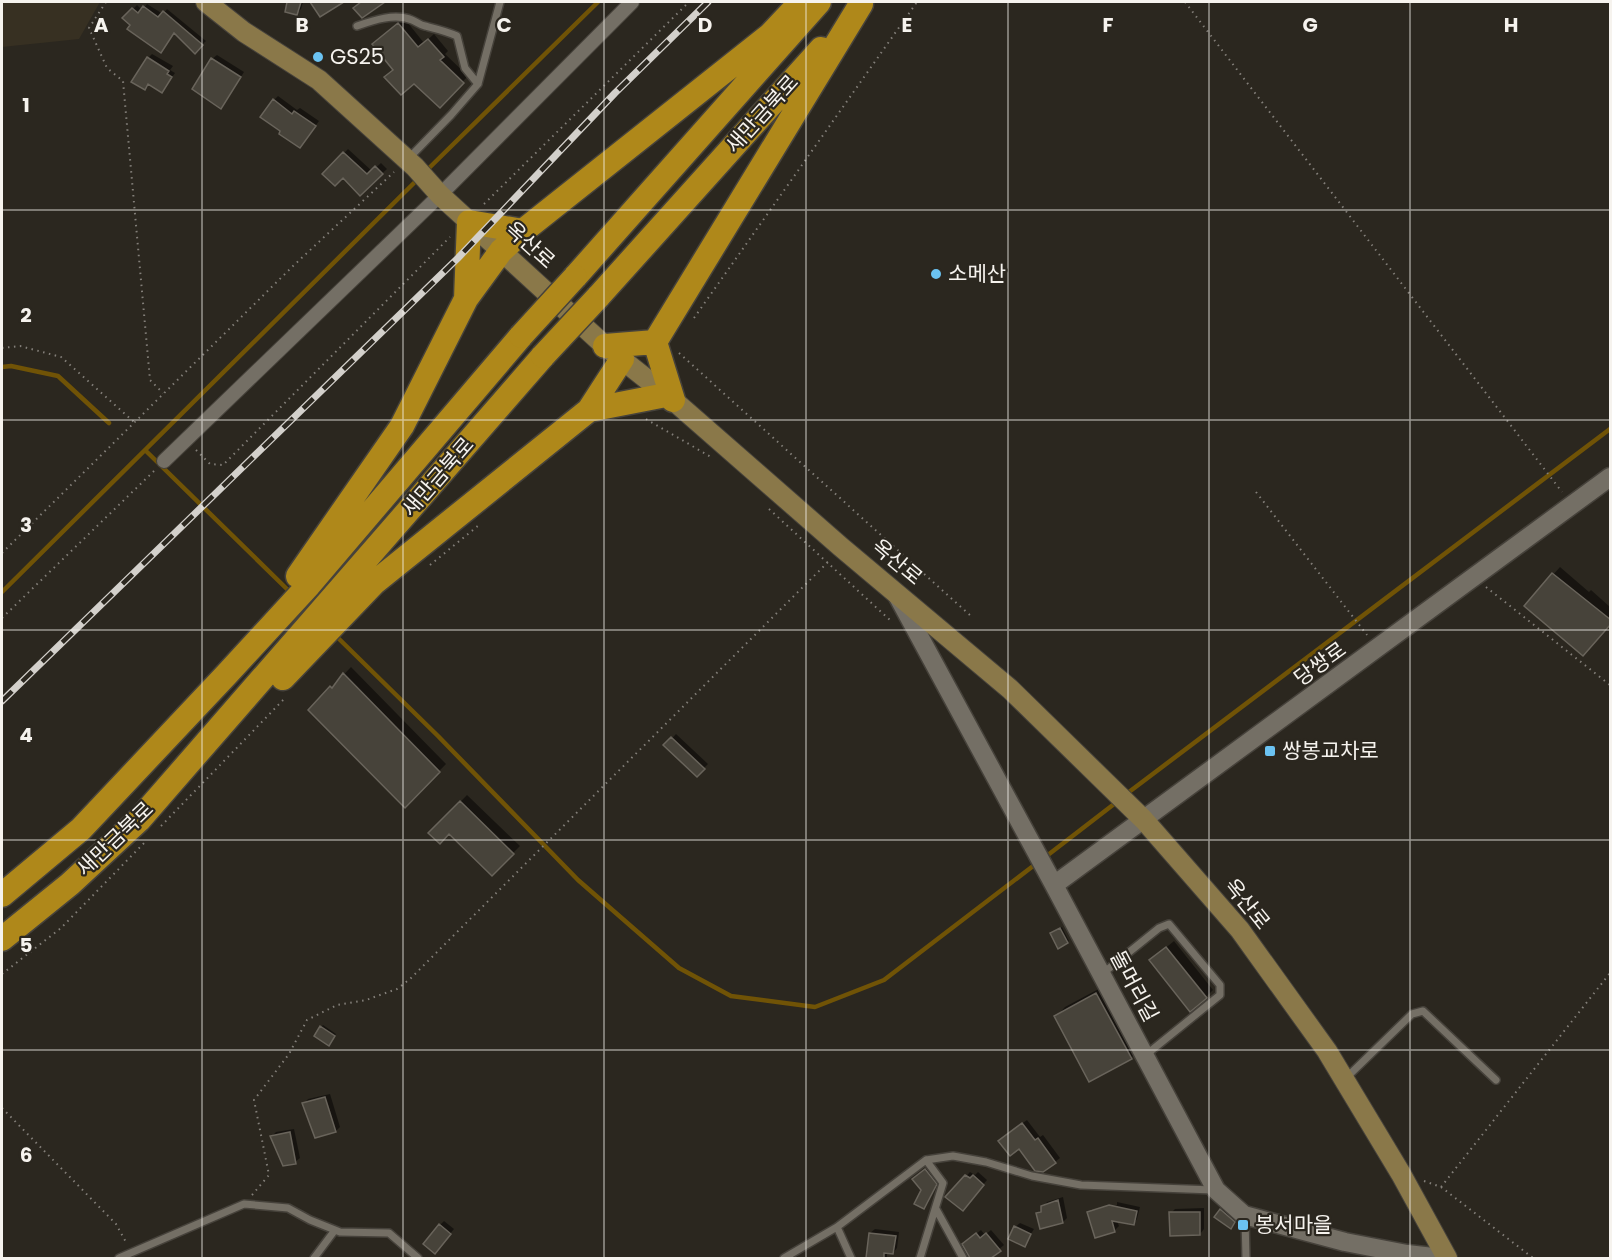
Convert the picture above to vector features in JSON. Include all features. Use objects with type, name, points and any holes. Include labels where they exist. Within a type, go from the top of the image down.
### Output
[{"type":"highway","points":[[304,580],[402,426],[466,299],[501,251],[523,231],[770,35],[801,2]]},
{"type":"highway","name":"새만금북로","points":[[2,895],[81,828],[227,674],[304,580],[819,2]]},
{"type":"highway","points":[[336,608],[374,582],[589,410],[614,352],[657,339],[862,3]]},
{"type":"highway","name":"새만금북로","points":[[2,939],[70,884],[139,820],[176,790],[336,608],[543,356],[862,3]]},
{"type":"highway","points":[[466,299],[468,220],[523,231]]},
{"type":"highway","points":[[589,410],[670,398],[657,339]]},
{"type":"main road","name":"옥산로","points":[[206,2],[244,32],[319,80],[411,163],[437,192],[501,251],[614,352],[670,398],[835,554],[896,592],[1010,689],[1118,792],[1240,930],[1327,1051],[1401,1174],[1447,1258]]},
{"type":"street","points":[[160,465],[632,2]]},
{"type":"street","name":"당쌍로","points":[[1054,885],[1140,815],[1475,577],[1611,477]]},
{"type":"street","name":"돌머리길","points":[[896,592],[1102,974],[1215,1190],[1244,1215],[1345,1242],[1442,1258]]},
{"type":"lane","points":[[411,163],[478,84],[500,2]]},
{"type":"lane","points":[[357,26],[377,19],[399,17],[412,20],[422,26],[443,29],[457,36],[465,68],[478,84]]},
{"type":"lane","points":[[1102,974],[1159,928],[1169,924],[1220,986],[1220,995],[1145,1055]]},
{"type":"lane","points":[[1344,1079],[1412,1014],[1422,1011],[1496,1080]]},
{"type":"lane","points":[[784,1258],[837,1227],[926,1160],[953,1156],[986,1162],[1032,1176],[1080,1185],[1215,1190]]},
{"type":"lane","points":[[921,1258],[943,1183],[926,1160]]},
{"type":"lane","points":[[119,1258],[244,1204],[288,1208],[309,1220],[340,1232],[389,1233],[418,1258]]},
{"type":"lane","points":[[936,1209],[963,1258]]},
{"type":"lane","points":[[1244,1215],[1246,1258]]},
{"type":"lane","points":[[837,1227],[851,1258]]},
{"type":"lane","points":[[314,1258],[335,1230]]},
{"type":"lane","points":[[135,1252],[141,1258]]},
{"type":"path","points":[[106,2],[89,28],[107,68],[123,81],[150,380],[163,393]]},
{"type":"path","points":[[186,440],[210,464],[223,465],[588,99],[689,2]]},
{"type":"path","points":[[692,320],[917,2]]},
{"type":"path","points":[[1185,2],[1552,480]]},
{"type":"path","points":[[2,553],[293,266],[411,163]]},
{"type":"path","points":[[657,339],[972,616]]},
{"type":"path","points":[[2,348],[20,346],[62,357],[135,422]]},
{"type":"path","points":[[640,416],[715,460]]},
{"type":"path","points":[[2,618],[160,465]]},
{"type":"path","points":[[1256,492],[1359,625]]},
{"type":"path","points":[[767,507],[835,554],[897,626]]},
{"type":"path","points":[[430,564],[485,520]]},
{"type":"path","points":[[244,1204],[269,1176],[254,1100],[289,1054],[307,1020],[337,1005],[366,1000],[397,989],[410,979],[835,554]]},
{"type":"path","points":[[1475,577],[1611,685]]},
{"type":"path","points":[[1441,1187],[1611,973]]},
{"type":"path","points":[[2,1107],[116,1224],[135,1252]]},
{"type":"path","points":[[1401,1174],[1441,1187],[1533,1258]]},
{"type":"shaded area","points":[[2,2],[100,2],[79,39],[2,47]]},
{"type":"building","points":[[287,2],[301,2],[297,15],[285,12]]},
{"type":"building","points":[[310,2],[344,2],[320,17]]},
{"type":"building","points":[[361,2],[385,2],[362,18],[353,8]]},
{"type":"building","points":[[143,6],[158,17],[163,11],[203,45],[195,54],[174,33],[161,53],[127,29],[130,25],[122,18],[132,8],[138,13]]},
{"type":"building","points":[[398,23],[418,47],[428,39],[444,57],[440,60],[464,83],[440,108],[414,84],[401,95],[384,77],[393,70],[372,44]]},
{"type":"building","points":[[147,57],[169,71],[167,74],[172,77],[162,93],[148,84],[145,90],[131,82]]},
{"type":"building","points":[[211,58],[241,77],[221,109],[192,89]]},
{"type":"building","points":[[273,99],[292,114],[294,111],[316,126],[300,148],[260,117]]},
{"type":"building","points":[[343,152],[367,174],[375,166],[383,174],[360,196],[343,178],[335,186],[322,174]]},
{"type":"building","points":[[1552,573],[1611,620],[1611,624],[1583,656],[1524,606]]},
{"type":"building","points":[[343,673],[440,772],[405,808],[308,710],[330,686],[332,688]]},
{"type":"building","points":[[671,737],[705,769],[697,777],[663,745]]},
{"type":"building","points":[[460,801],[514,854],[492,876],[449,834],[440,844],[428,833]]},
{"type":"building","points":[[1060,928],[1068,943],[1058,949],[1050,933]]},
{"type":"building","points":[[1166,947],[1207,998],[1190,1012],[1149,960]]},
{"type":"building","points":[[1096,993],[1132,1059],[1089,1082],[1054,1016]]},
{"type":"building","points":[[320,1026],[335,1036],[329,1046],[314,1036]]},
{"type":"building","points":[[325,1097],[336,1132],[315,1138],[302,1103]]},
{"type":"building","points":[[1022,1123],[1035,1140],[1038,1138],[1056,1163],[1043,1172],[1035,1171],[1019,1149],[1010,1156],[998,1141]]},
{"type":"building","points":[[290,1132],[296,1164],[283,1166],[270,1136]]},
{"type":"building","points":[[925,1169],[937,1184],[924,1209],[914,1204],[921,1190],[912,1179]]},
{"type":"building","points":[[965,1175],[970,1178],[973,1175],[984,1185],[963,1211],[945,1197]]},
{"type":"building","points":[[1058,1200],[1063,1223],[1040,1229],[1036,1213],[1041,1212],[1041,1206]]},
{"type":"building","points":[[1109,1205],[1137,1211],[1134,1225],[1112,1221],[1115,1232],[1095,1238],[1087,1212]]},
{"type":"building","points":[[1220,1209],[1235,1222],[1231,1229],[1214,1217]]},
{"type":"building","points":[[1169,1212],[1200,1212],[1200,1235],[1170,1236]]},
{"type":"building","points":[[439,1224],[451,1234],[435,1254],[423,1244]]},
{"type":"building","points":[[1014,1226],[1031,1234],[1025,1247],[1008,1239]]},
{"type":"building","points":[[869,1233],[896,1236],[893,1254],[884,1253],[884,1258],[866,1258]]},
{"type":"building","points":[[976,1233],[980,1238],[986,1233],[1001,1251],[991,1258],[970,1258],[962,1244]]},
{"type":"waterway","points":[[425,172],[598,2]]},
{"type":"waterway","points":[[2,592],[419,178]]},
{"type":"waterway","points":[[2,367],[11,366],[58,376],[109,423]]},
{"type":"waterway","points":[[1125,795],[1610,429]]},
{"type":"waterway","points":[[145,450],[291,593]]},
{"type":"waterway","points":[[334,634],[438,736],[578,880],[679,968],[731,996],[815,1007],[884,980],[1037,863]]},
{"type":"waterway","points":[[1044,858],[1118,801]]},
{"type":"railway","points":[[2,701],[458,258],[615,93],[708,2]]},
{"type":"place","name":"GS25","points":[[318,57]]},
{"type":"place","name":"소메산","points":[[936,274]]},
{"type":"place","name":"쌍봉교차로","points":[[1270,751]]},
{"type":"place","name":"봉서마을","points":[[1243,1225]]}]
